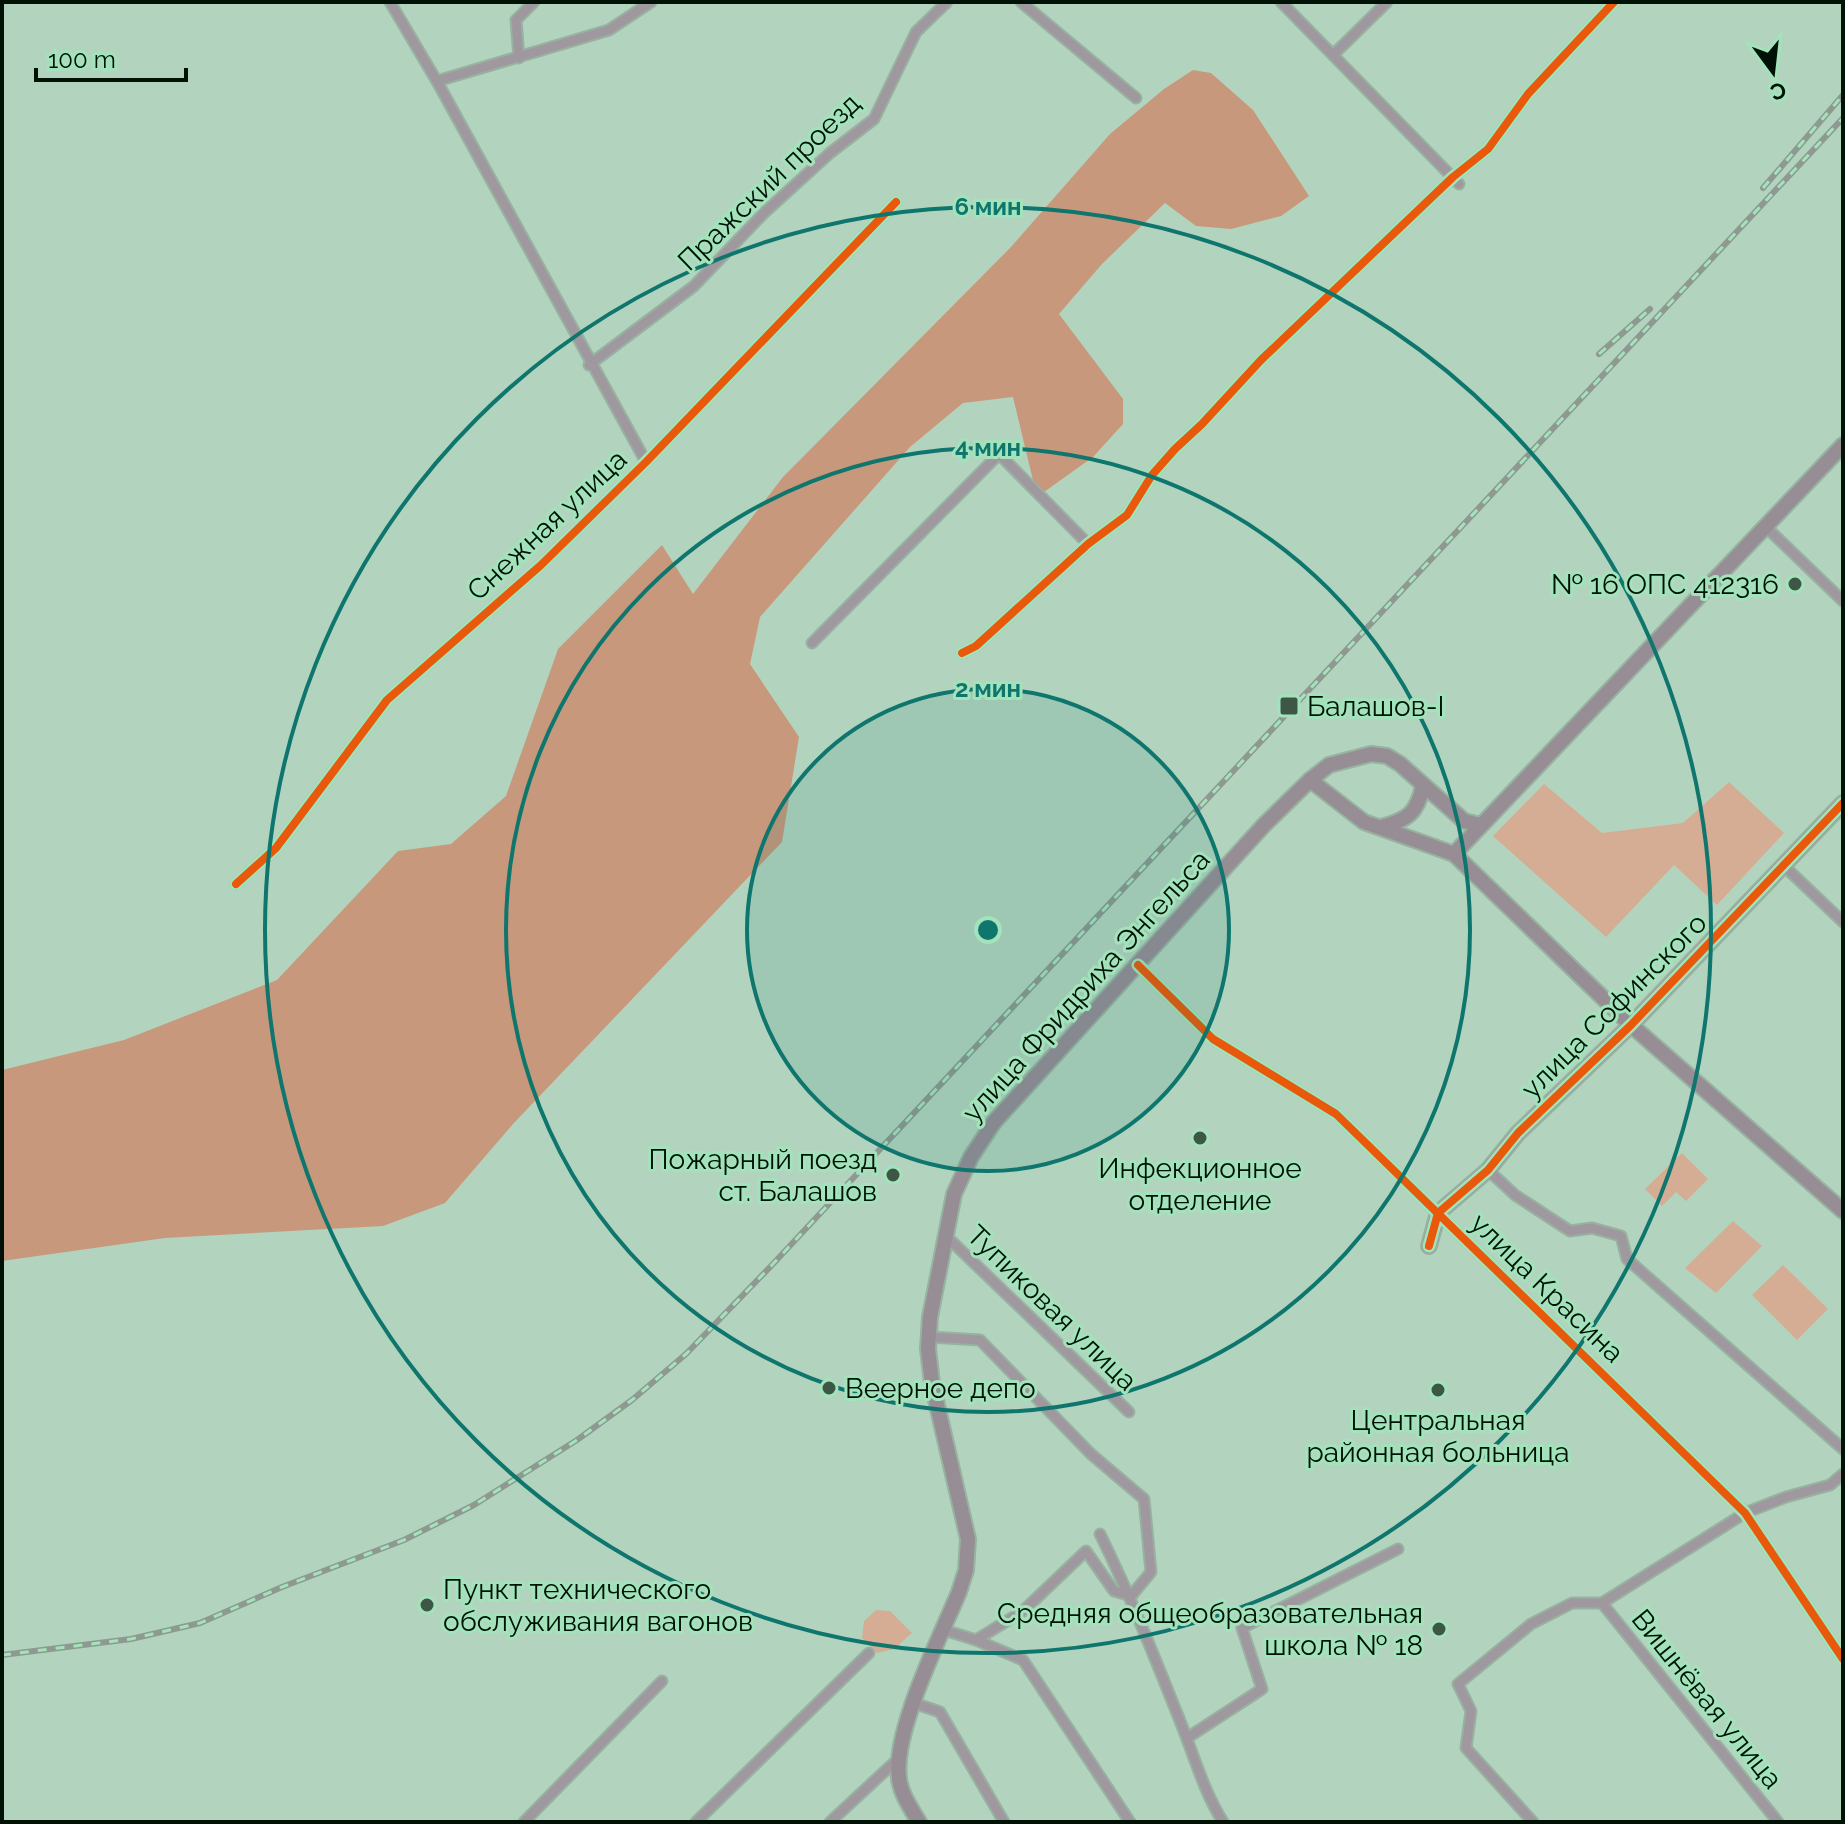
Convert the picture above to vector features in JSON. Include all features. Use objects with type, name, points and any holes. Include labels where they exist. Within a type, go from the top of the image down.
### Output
[{"type":"main road","points":[[1454,854],[1843,445]]},
{"type":"main road","name":"улица Фридриха Энгельса","points":[[898,1759],[903,1730],[966,1570],[968,1539],[932,1383],[929,1337],[930,1317],[954,1194],[971,1157],[994,1122],[1264,825],[1329,765],[1371,754],[1387,756],[1464,821],[1480,825]]},
{"type":"main road","points":[[1310,780],[1364,822],[1454,854],[1631,1025],[1843,1211]]},
{"type":"main road","points":[[1381,827],[1400,822],[1419,805],[1423,786]]},
{"type":"main road","name":"улица Софинского","points":[[1438,1213],[1488,1170],[1518,1133],[1631,1025],[1843,803]]},
{"type":"main road","points":[[1429,1246],[1438,1213]]},
{"type":"main road","points":[[898,1759],[900,1784],[919,1822]]},
{"type":"street","points":[[390,2],[437,81],[646,462]]},
{"type":"street","points":[[519,58],[516,20],[534,2]]},
{"type":"street","points":[[437,81],[609,30],[651,2]]},
{"type":"street","name":"Пражский проезд","points":[[590,364],[694,286],[763,214],[830,153],[874,119],[916,32],[947,2]]},
{"type":"street","points":[[1021,2],[1136,98]]},
{"type":"street","points":[[1281,2],[1456,181]]},
{"type":"street","points":[[1333,55],[1387,2]]},
{"type":"street","points":[[962,653],[976,646],[1088,544],[1127,515],[1152,475],[1175,449],[1261,360],[1488,149],[1528,94],[1614,2]]},
{"type":"street","name":"Снежная улица","points":[[236,884],[276,848],[387,700],[541,565],[646,462],[896,202]]},
{"type":"street","points":[[812,643],[999,454],[1088,544]]},
{"type":"street","points":[[1766,527],[1843,601]]},
{"type":"street","points":[[1782,864],[1843,922]]},
{"type":"street","name":"улица Красина","points":[[1138,965],[1213,1039],[1336,1114],[1745,1513],[1843,1659]]},
{"type":"street","points":[[1488,1170],[1515,1195],[1570,1231],[1592,1228],[1621,1236],[1627,1259],[1843,1449]]},
{"type":"street","name":"Тупиковая улица","points":[[945,1235],[1129,1412]]},
{"type":"street","points":[[929,1337],[980,1340],[1091,1454],[1144,1499],[1151,1572],[1131,1596]]},
{"type":"street","points":[[1533,1822],[1466,1748],[1471,1711],[1458,1684],[1531,1624],[1572,1603],[1602,1603],[1745,1513],[1830,1485],[1843,1474]]},
{"type":"street","points":[[1100,1534],[1131,1596],[1208,1797],[1223,1822]]},
{"type":"street","points":[[1187,1738],[1262,1689],[1242,1628],[1398,1549]]},
{"type":"street","points":[[976,1640],[1023,1611],[1086,1551],[1114,1591],[1131,1596]]},
{"type":"street","name":"Вишнёвая улица","points":[[1602,1603],[1778,1822]]},
{"type":"street","points":[[944,1630],[1023,1660],[1130,1822]]},
{"type":"street","points":[[696,1822],[869,1653]]},
{"type":"street","points":[[524,1822],[662,1681]]},
{"type":"street","points":[[914,1703],[940,1712],[1004,1822]]},
{"type":"street","points":[[830,1822],[898,1759]]},
{"type":"shaded area","points":[[1193,70],[1211,73],[1253,110],[1309,196],[1281,216],[1231,229],[1196,226],[1165,203],[1102,264],[1059,314],[1123,399],[1123,424],[1093,457],[1037,497],[1013,397],[963,403],[910,447],[760,617],[750,664],[799,737],[782,842],[513,1124],[445,1203],[383,1226],[165,1238],[2,1261],[2,1070],[124,1040],[277,980],[398,851],[451,844],[506,796],[558,649],[662,545],[693,594],[783,477],[1010,248],[1110,134],[1164,89]]},
{"type":"shaded area","points":[[1729,782],[1784,833],[1717,905],[1674,865],[1606,937],[1493,836],[1544,784],[1602,833],[1683,823]]},
{"type":"shaded area","points":[[1682,1153],[1708,1179],[1686,1201],[1676,1192],[1662,1206],[1645,1189]]},
{"type":"shaded area","points":[[1733,1221],[1762,1246],[1716,1293],[1685,1268]]},
{"type":"shaded area","points":[[1783,1265],[1828,1309],[1797,1340],[1752,1295]]},
{"type":"shaded area","points":[[876,1610],[890,1611],[912,1633],[894,1649],[877,1653],[862,1638],[864,1621]]},
{"type":"railway","points":[[1763,188],[1843,95]]},
{"type":"railway","points":[[2,1655],[131,1639],[200,1623],[282,1587],[404,1540],[474,1505],[577,1440],[632,1400],[686,1354],[772,1265],[1843,118]]},
{"type":"railway","points":[[1599,354],[1650,309]]},
{"type":"cycle path","points":[[962,653],[976,646],[1088,544],[1127,515],[1152,475],[1175,449],[1261,360],[1453,177],[1488,149],[1528,94],[1614,2]]},
{"type":"cycle path","points":[[236,884],[276,848],[387,700],[541,565],[646,462],[896,202]]},
{"type":"cycle path","points":[[1429,1246],[1438,1213],[1488,1170],[1518,1133],[1631,1025],[1843,803]]},
{"type":"cycle path","points":[[1138,965],[1213,1039],[1336,1114],[1745,1513],[1843,1659]]},
{"type":"place","name":"№ 16 ОПС 412316","points":[[1795,584]]},
{"type":"place","name":"Балашов-I","points":[[1289,706]]},
{"type":"place","name":"Инфекционное отделение","points":[[1200,1138]]},
{"type":"place","name":"Пожарный поезд ст. Балашов","points":[[893,1175]]},
{"type":"place","name":"Веерное депо","points":[[829,1388]]},
{"type":"place","name":"Центральная районная больница","points":[[1438,1390]]},
{"type":"place","name":"Пункт технического обслуживания вагонов","points":[[427,1605]]},
{"type":"place","name":"Средняя общеобразовательная школа № 18","points":[[1439,1629]]}]
